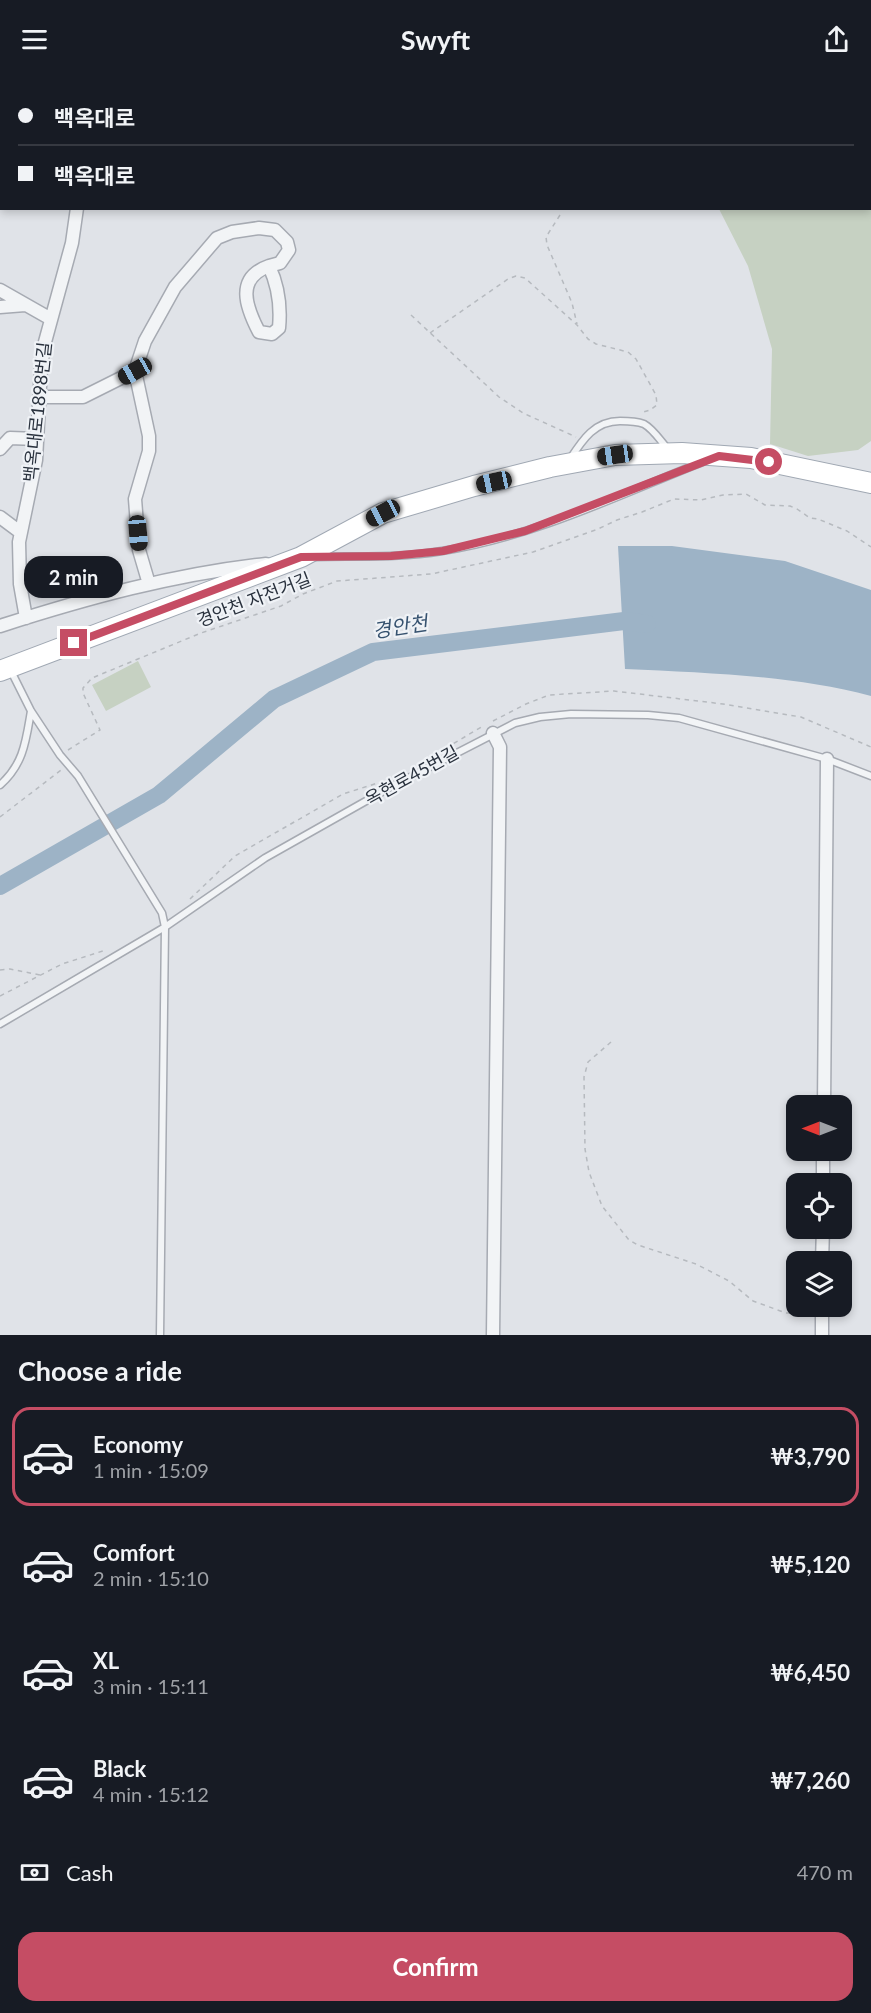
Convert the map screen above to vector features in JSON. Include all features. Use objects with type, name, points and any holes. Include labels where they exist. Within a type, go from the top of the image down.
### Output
[{"type":"main road","points":[[5,669],[295,560],[383,513],[474,486],[568,463],[615,455],[671,453],[719,456],[769,462],[871,483]]},
{"type":"street","name":"백옥대로1898번길","points":[[26,618],[18,560],[20,532],[32,480],[41,367],[51,319],[72,243],[77,210]]},
{"type":"street","points":[[149,584],[139,550],[135,499],[149,451],[149,436],[135,371],[145,341],[175,287],[217,238],[232,232],[259,228],[275,230],[287,242],[289,250],[280,263],[269,266],[258,270],[249,279],[246,289],[251,317],[259,332],[272,334],[279,328],[280,316],[274,276],[269,266]]},
{"type":"street","points":[[0,290],[51,319]]},
{"type":"street","points":[[0,307],[25,304]]},
{"type":"street","points":[[40,397],[83,397],[135,371]]},
{"type":"street","points":[[0,449],[10,438],[37,439]]},
{"type":"street","points":[[0,517],[20,532]]},
{"type":"street","points":[[0,626],[149,584],[230,568],[295,560]]},
{"type":"street","points":[[493,733],[500,747],[493,1335]]},
{"type":"street","points":[[824,1095],[828,759]]},
{"type":"street","points":[[822,1317],[822,1335]]},
{"type":"lane","points":[[568,463],[582,440],[594,428],[609,421],[631,421],[644,424],[671,453]]},
{"type":"lane","points":[[295,560],[414,555],[473,544],[525,531],[559,519],[719,456]]},
{"type":"lane","points":[[5,669],[60,755],[78,776],[162,913],[165,927],[160,1335]]},
{"type":"lane","points":[[0,785],[16,768],[25,747],[31,711]]},
{"type":"lane","name":"옥현로45번길","points":[[0,1024],[165,927],[265,858],[514,723],[540,717],[571,714],[648,715],[679,718],[828,759],[871,776]]},
{"type":"path","points":[[560,215],[546,237],[547,245],[572,303],[577,325]]},
{"type":"path","points":[[429,333],[516,276],[525,278],[577,325],[588,339],[596,344],[628,352],[636,359],[656,395],[657,405],[640,413],[631,421]]},
{"type":"path","points":[[411,315],[500,397],[523,413],[582,440]]},
{"type":"path","name":"경안천 자전거길","points":[[60,755],[100,730],[84,693],[84,688],[92,678],[201,633],[281,606],[303,594],[337,581],[416,576],[453,570],[533,552],[674,499],[700,500],[735,493],[746,494],[765,506],[790,506],[810,518],[847,531],[858,540],[871,546]]},
{"type":"path","points":[[0,817],[68,764]]},
{"type":"path","points":[[0,996],[62,964],[106,951]]},
{"type":"path","points":[[0,970],[10,969],[41,975]]},
{"type":"path","points":[[611,1042],[588,1062],[584,1077],[583,1126],[589,1172],[602,1206],[629,1240],[696,1264],[729,1281],[753,1301],[786,1313]]},
{"type":"green space","points":[[720,210],[871,210],[871,441],[858,450],[808,456],[770,444],[772,349],[748,266]]},
{"type":"green space","points":[[138,661],[151,687],[106,711],[92,685]]},
{"type":"water","points":[[618,546],[672,546],[785,561],[871,590],[871,696],[780,679],[625,669]]},
{"type":"waterway","name":"경안천","points":[[0,886],[159,795],[274,699],[373,652],[624,621],[647,624]]},
{"type":"route","points":[[74,643],[301,557],[391,556],[443,551],[525,531],[719,456],[751,458],[769,462]]}]
